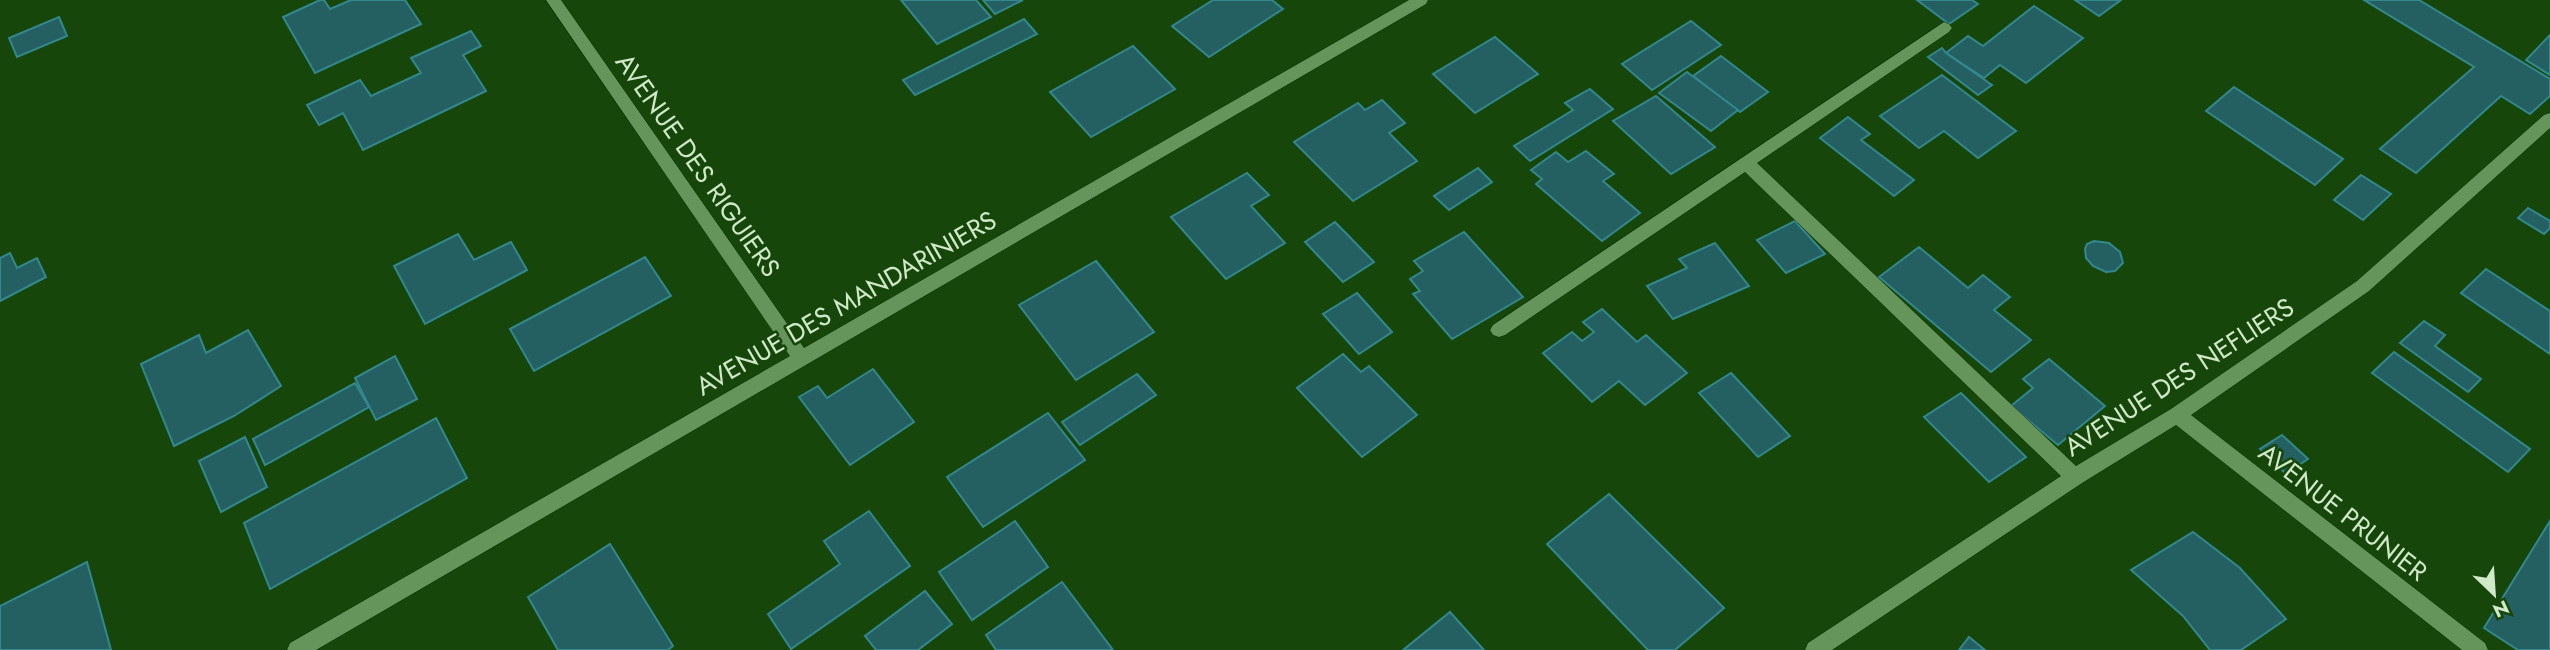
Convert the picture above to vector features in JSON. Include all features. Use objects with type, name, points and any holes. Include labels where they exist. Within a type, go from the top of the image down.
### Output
[{"type":"street","name":"AVENUE DES RIGUIERS","points":[[553,0],[802,359]]},
{"type":"street","name":"AVENUE DES MANDARINIERS","points":[[297,650],[1422,0]]},
{"type":"street","points":[[1499,330],[1944,28]]},
{"type":"street","name":"AVENUE DES NEFLIERS","points":[[1815,650],[2075,477],[2176,415],[2363,286],[2550,119]]},
{"type":"street","points":[[1745,162],[2075,477]]},
{"type":"street","name":"AVENUE PRUNIER","points":[[2176,415],[2478,650]]},
{"type":"building","points":[[324,0],[330,9],[351,0],[405,0],[421,24],[315,73],[283,17]]},
{"type":"building","points":[[901,0],[976,0],[991,17],[937,44]]},
{"type":"building","points":[[983,0],[1023,0],[995,14]]},
{"type":"building","points":[[1213,0],[1272,0],[1283,9],[1209,57],[1172,26]]},
{"type":"building","points":[[1917,0],[1972,0],[1978,4],[1949,24]]},
{"type":"building","points":[[2075,0],[2121,0],[2099,16]]},
{"type":"building","points":[[2364,0],[2419,0],[2550,79],[2550,96],[2530,114],[2501,96],[2416,173],[2380,149],[2474,67]]},
{"type":"building","points":[[2034,6],[2083,38],[2026,83],[2000,65],[1984,78],[1946,53],[1968,36],[1983,46]]},
{"type":"building","points":[[59,17],[67,36],[17,57],[9,38]]},
{"type":"building","points":[[1024,19],[1037,34],[915,95],[903,80]]},
{"type":"building","points":[[1691,21],[1721,45],[1652,90],[1622,64]]},
{"type":"building","points":[[471,31],[481,46],[463,55],[486,91],[363,150],[343,113],[319,125],[307,105],[360,80],[371,96],[421,73],[411,58]]},
{"type":"building","points":[[2550,35],[2550,75],[2526,60]]},
{"type":"building","points":[[1495,37],[1538,74],[1475,113],[1433,74]]},
{"type":"building","points":[[1133,46],[1175,89],[1091,137],[1050,92]]},
{"type":"building","points":[[1942,48],[1992,85],[1978,95],[1928,57]]},
{"type":"building","points":[[1721,56],[1768,92],[1740,112],[1693,76]]},
{"type":"building","points":[[1687,72],[1738,110],[1711,131],[1659,93]]},
{"type":"building","points":[[1942,75],[2016,131],[1978,158],[1944,131],[1919,148],[1880,116]]},
{"type":"building","points":[[2234,87],[2343,159],[2315,185],[2206,111]]},
{"type":"building","points":[[1590,89],[1613,109],[1530,161],[1514,146],[1573,110],[1565,103]]},
{"type":"building","points":[[1656,96],[1715,147],[1671,174],[1613,121]]},
{"type":"building","points":[[1382,100],[1405,123],[1389,133],[1417,161],[1353,201],[1294,142],[1358,103],[1365,110]]},
{"type":"building","points":[[1848,117],[1870,134],[1861,140],[1914,180],[1894,196],[1820,138]]},
{"type":"building","points":[[1586,151],[1614,174],[1603,181],[1640,213],[1602,241],[1536,184],[1542,179],[1531,170],[1556,152],[1568,162]]},
{"type":"building","points":[[1478,168],[1492,182],[1449,210],[1434,196]]},
{"type":"building","points":[[1247,173],[1269,195],[1251,206],[1285,243],[1226,279],[1171,217]]},
{"type":"building","points":[[2361,175],[2391,194],[2363,220],[2334,200]]},
{"type":"building","points":[[2528,208],[2550,221],[2550,228],[2544,234],[2518,218]]},
{"type":"building","points":[[1795,221],[1825,254],[1786,273],[1757,240]]},
{"type":"building","points":[[1335,222],[1374,262],[1343,282],[1305,242]]},
{"type":"building","points":[[1464,232],[1523,297],[1452,339],[1413,294],[1420,291],[1410,279],[1423,271],[1414,261]]},
{"type":"building","points":[[458,234],[474,260],[511,242],[527,270],[425,324],[394,266]]},
{"type":"building","points":[[2094,241],[2109,243],[2120,252],[2123,263],[2115,271],[2106,272],[2093,266],[2086,258],[2087,244]]},
{"type":"building","points":[[1715,243],[1749,286],[1673,319],[1647,286],[1687,268],[1679,259]]},
{"type":"building","points":[[1919,247],[1968,288],[1983,275],[2010,297],[1994,310],[2031,340],[1991,372],[1879,277]]},
{"type":"building","points":[[10,253],[17,268],[37,258],[46,277],[0,301],[0,258]]},
{"type":"building","points":[[645,257],[671,296],[534,371],[510,329]]},
{"type":"building","points":[[1096,261],[1154,332],[1076,380],[1019,305]]},
{"type":"building","points":[[2486,269],[2550,311],[2550,354],[2461,293]]},
{"type":"building","points":[[1357,293],[1392,332],[1359,354],[1323,314]]},
{"type":"building","points":[[1602,309],[1637,342],[1646,335],[1687,373],[1645,405],[1619,381],[1592,402],[1543,353],[1572,332],[1582,341],[1594,332],[1583,322]]},
{"type":"building","points":[[2424,321],[2445,335],[2435,346],[2481,379],[2468,392],[2400,343]]},
{"type":"building","points":[[248,330],[281,386],[234,416],[174,446],[141,364],[199,335],[206,353]]},
{"type":"building","points":[[2394,352],[2530,449],[2508,472],[2372,373]]},
{"type":"building","points":[[1343,354],[1361,372],[1369,366],[1417,415],[1362,457],[1297,388]]},
{"type":"building","points":[[395,356],[417,399],[376,420],[355,378]]},
{"type":"building","points":[[2049,359],[2105,406],[2058,445],[2011,406],[2033,388],[2023,379]]},
{"type":"building","points":[[873,369],[914,422],[850,465],[799,397],[818,386],[827,398]]},
{"type":"building","points":[[1731,373],[1790,436],[1758,457],[1699,393]]},
{"type":"building","points":[[1137,374],[1156,395],[1080,445],[1062,422]]},
{"type":"building","points":[[355,383],[369,407],[265,465],[253,439]]},
{"type":"building","points":[[1961,393],[2026,457],[1989,482],[1924,417]]},
{"type":"building","points":[[1048,413],[1085,460],[983,527],[947,477]]},
{"type":"building","points":[[436,418],[467,478],[270,589],[244,523]]},
{"type":"building","points":[[2282,435],[2308,459],[2286,474],[2260,449]]},
{"type":"building","points":[[245,437],[267,487],[221,512],[199,461]]},
{"type":"building","points":[[1609,494],[1724,608],[1675,650],[1648,650],[1547,544]]},
{"type":"building","points":[[869,511],[910,566],[791,649],[768,614],[840,564],[824,541]]},
{"type":"building","points":[[1015,521],[1048,567],[972,620],[939,572]]},
{"type":"building","points":[[2550,521],[2550,650],[2518,650],[2484,628]]},
{"type":"building","points":[[2193,532],[2240,568],[2286,619],[2241,650],[2210,650],[2183,616],[2131,570]]},
{"type":"building","points":[[610,544],[673,646],[668,650],[558,650],[528,597]]},
{"type":"building","points":[[87,562],[111,650],[0,650],[0,606]]},
{"type":"building","points":[[1062,582],[1113,650],[996,650],[986,635]]},
{"type":"building","points":[[925,591],[952,624],[918,650],[876,650],[865,636]]},
{"type":"building","points":[[1450,612],[1484,650],[1403,650]]},
{"type":"building","points":[[1969,637],[1985,650],[1959,650]]}]
